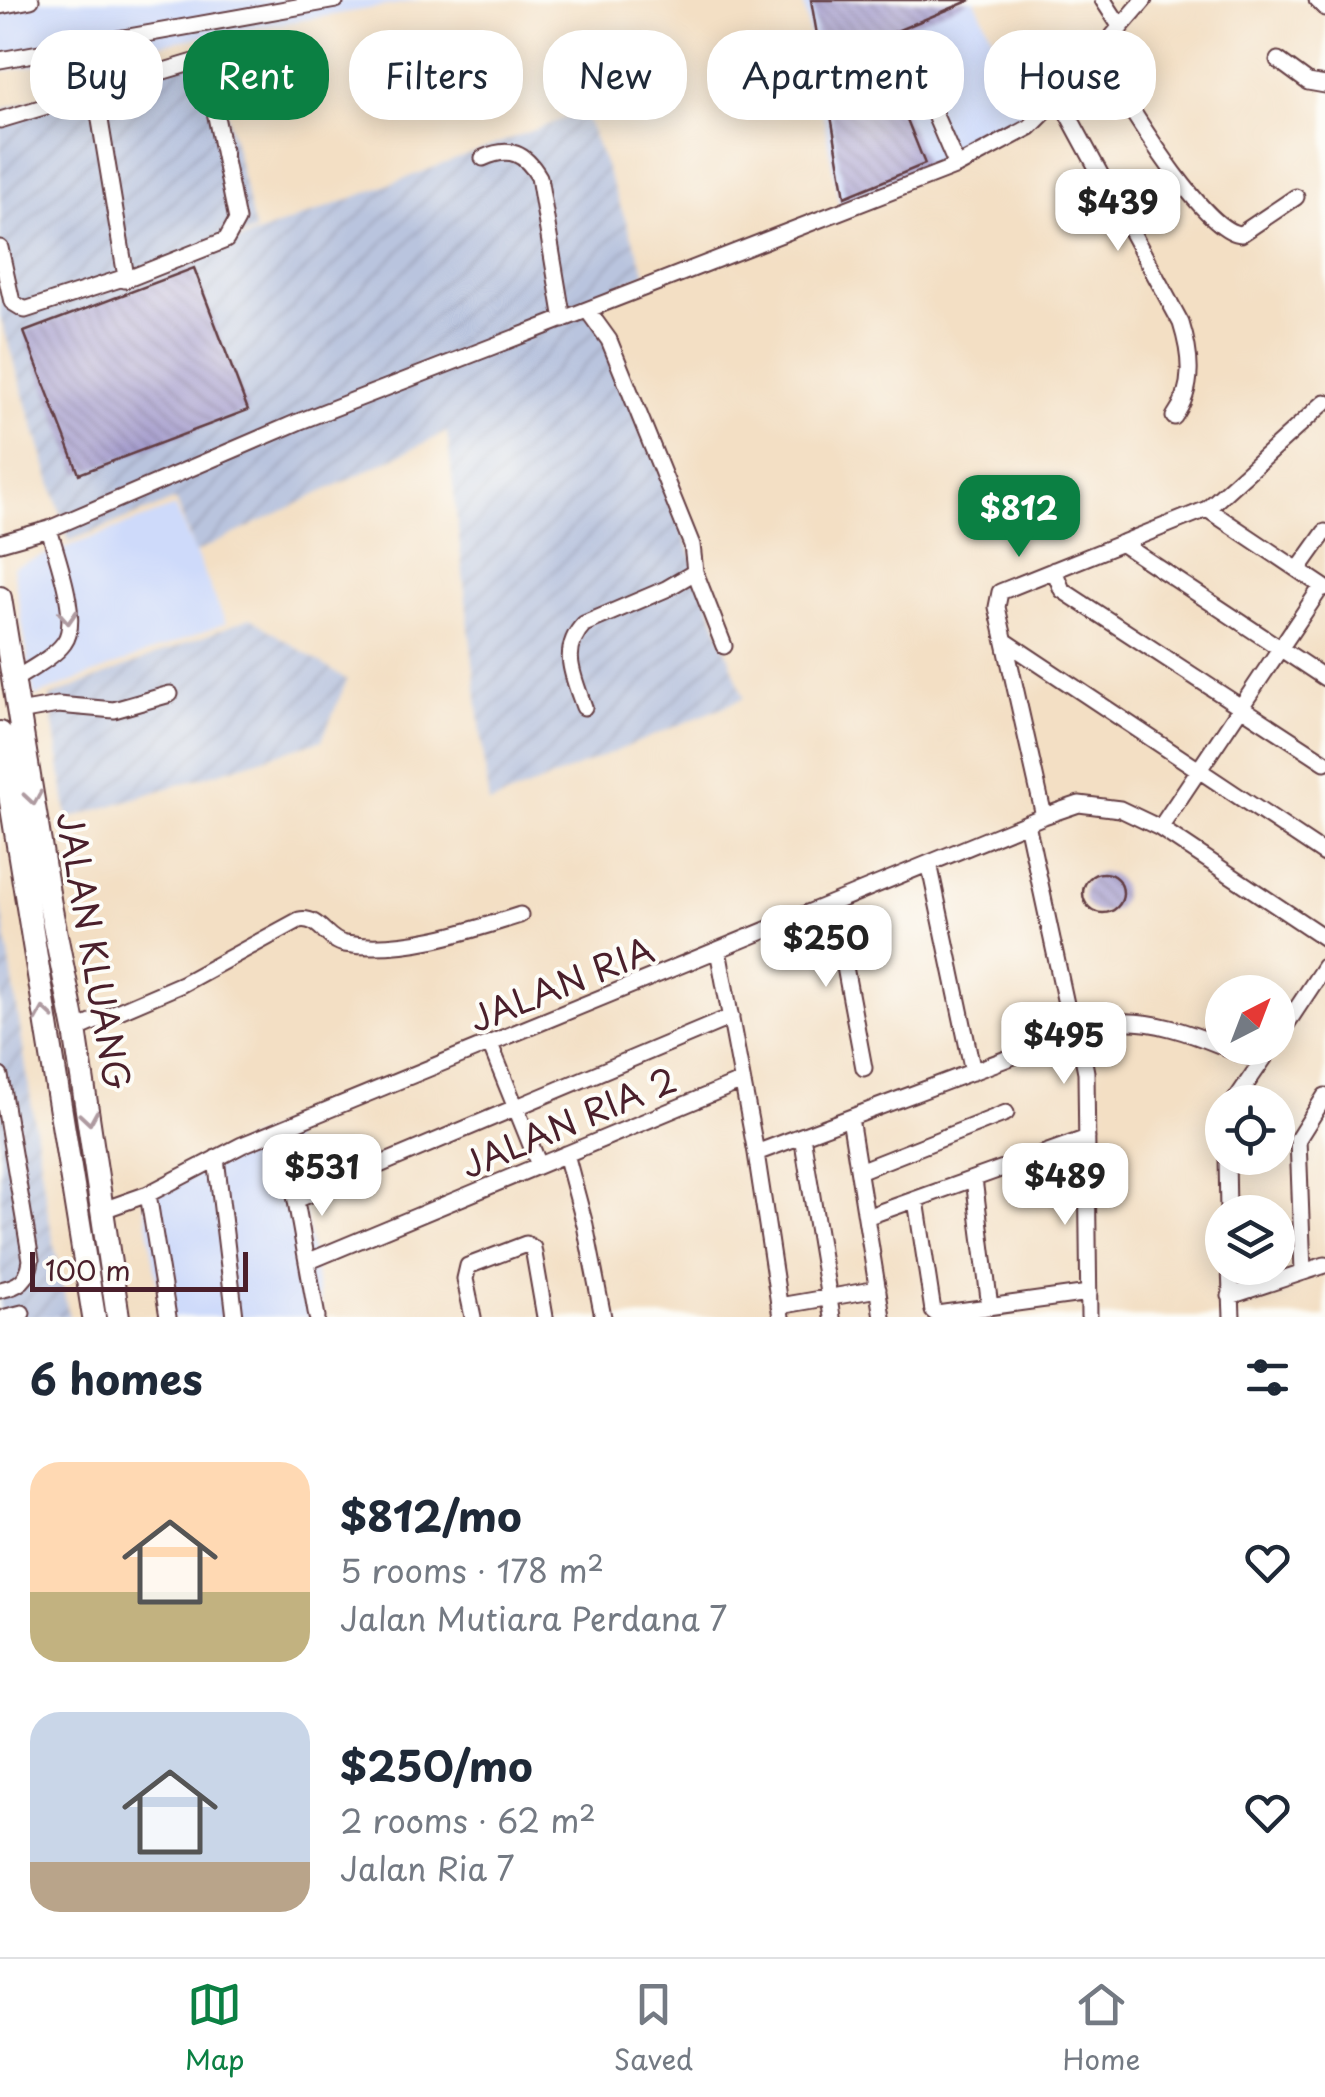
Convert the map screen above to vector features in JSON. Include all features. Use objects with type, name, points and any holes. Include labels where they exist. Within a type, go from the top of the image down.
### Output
[{"type":"highway","name":"JALAN KLUANG","points":[[0,598],[50,904],[75,1030],[118,1317]]},
{"type":"highway","name":"JALAN KLUANG","points":[[0,733],[94,1317]]},
{"type":"street","points":[[0,6],[31,0]]},
{"type":"street","points":[[0,60],[336,0]]},
{"type":"street","points":[[1103,0],[1120,26]]},
{"type":"street","points":[[1117,30],[1144,0]]},
{"type":"street","points":[[1317,0],[1325,8]]},
{"type":"street","points":[[1278,60],[1308,82],[1325,85]]},
{"type":"street","points":[[100,120],[124,280],[226,240],[236,220],[206,67],[194,62],[163,71]]},
{"type":"street","points":[[0,120],[30,111]]},
{"type":"street","points":[[937,120],[957,166]]},
{"type":"street","points":[[0,544],[49,528],[298,422],[957,166],[1037,120]]},
{"type":"street","points":[[1071,120],[1180,322],[1188,344],[1184,404],[1174,417]]},
{"type":"street","points":[[1139,120],[1167,164],[1207,213],[1230,233],[1240,234],[1296,197]]},
{"type":"street","points":[[484,158],[499,151],[515,154],[530,162],[539,177],[563,320]]},
{"type":"street","points":[[0,248],[12,302],[25,310],[126,277]]},
{"type":"street","points":[[588,311],[609,340],[692,545],[695,572],[724,646]]},
{"type":"street","points":[[1044,816],[997,607],[1000,592],[1208,509],[1323,406]]},
{"type":"street","points":[[1160,828],[1324,587],[1208,509]]},
{"type":"street","points":[[14,680],[64,644],[70,632],[67,598],[49,528]]},
{"type":"street","points":[[1298,570],[1325,532]]},
{"type":"street","points":[[1121,543],[1325,678]]},
{"type":"street","points":[[1054,570],[1062,590],[1325,762]]},
{"type":"street","points":[[584,707],[568,660],[575,633],[584,624],[666,589],[695,572]]},
{"type":"street","points":[[1005,641],[1325,854]]},
{"type":"street","points":[[19,712],[58,706],[114,710],[170,694]]},
{"type":"street","name":"JALAN RIA","points":[[103,1210],[148,1194],[216,1158],[283,1130],[1079,804],[1120,809],[1160,828],[1325,938]]},
{"type":"street","points":[[1027,823],[1066,1004],[1078,1032],[1086,1072],[1089,1317]]},
{"type":"street","points":[[928,863],[974,1072]]},
{"type":"street","points":[[833,903],[864,1068]]},
{"type":"street","points":[[75,1030],[182,984],[299,920],[313,920],[342,944],[375,944],[441,937],[520,915]]},
{"type":"street","points":[[718,950],[780,1311],[878,1288]]},
{"type":"street","points":[[1295,1011],[1325,966]]},
{"type":"street","points":[[296,1200],[730,1017]]},
{"type":"street","points":[[756,1154],[1078,1032],[1118,1022],[1189,1032],[1205,1039]]},
{"type":"street","points":[[490,1044],[539,1165]]},
{"type":"street","points":[[0,1076],[31,1260],[28,1276],[22,1283],[0,1290]]},
{"type":"street","name":"JALAN RIA 2","points":[[307,1262],[742,1081]]},
{"type":"street","points":[[1302,1272],[1298,1138],[1325,1096]]},
{"type":"street","points":[[859,1171],[1006,1113]]},
{"type":"street","points":[[850,1118],[882,1317]]},
{"type":"street","points":[[283,1130],[317,1317]]},
{"type":"street","points":[[802,1136],[832,1317]]},
{"type":"street","points":[[866,1217],[1086,1138]]},
{"type":"street","points":[[566,1154],[586,1225],[604,1317]]},
{"type":"street","points":[[216,1158],[235,1317]]},
{"type":"street","points":[[974,1179],[990,1307]]},
{"type":"street","points":[[148,1194],[168,1317]]},
{"type":"street","points":[[916,1200],[933,1311],[943,1315],[1089,1294]]},
{"type":"street","points":[[472,1317],[465,1279],[468,1266],[530,1245],[534,1248],[545,1317]]},
{"type":"street","points":[[1230,1296],[1325,1265]]},
{"type":"street","points":[[1230,1285],[1232,1317]]},
{"type":"street","points":[[6,1317],[22,1313]]},
{"type":"shaded area","points":[[0,0],[422,0],[244,30],[183,30],[183,40],[163,44],[163,30],[30,30],[30,66],[0,71]]},
{"type":"shaded area","points":[[803,0],[975,0],[989,30],[984,30],[984,120],[1017,120],[956,160],[840,209],[824,120],[964,120],[964,30],[808,30]]},
{"type":"shaded area","points":[[183,54],[183,120],[229,120],[255,231],[100,293],[560,120],[587,120],[646,273],[597,297],[744,698],[489,804],[447,432],[195,553],[176,500],[69,541],[0,316],[0,110],[30,101],[30,120],[163,120],[163,61]]},
{"type":"shaded area","points":[[175,507],[226,623],[34,697],[13,567]]},
{"type":"shaded area","points":[[250,618],[347,680],[322,740],[68,819],[50,697]]},
{"type":"shaded area","points":[[0,895],[48,1213],[69,1317],[0,1317]]},
{"type":"shaded area","points":[[288,1121],[323,1317],[163,1317],[142,1190]]},
{"type":"building","points":[[811,0],[971,0],[899,30],[816,30]]},
{"type":"building","points":[[832,120],[907,120],[925,164],[845,197]]},
{"type":"building","points":[[194,268],[248,410],[79,474],[24,332]]},
{"type":"building","points":[[1103,873],[1117,879],[1123,893],[1117,907],[1103,913],[1089,907],[1083,893],[1089,879]]}]
